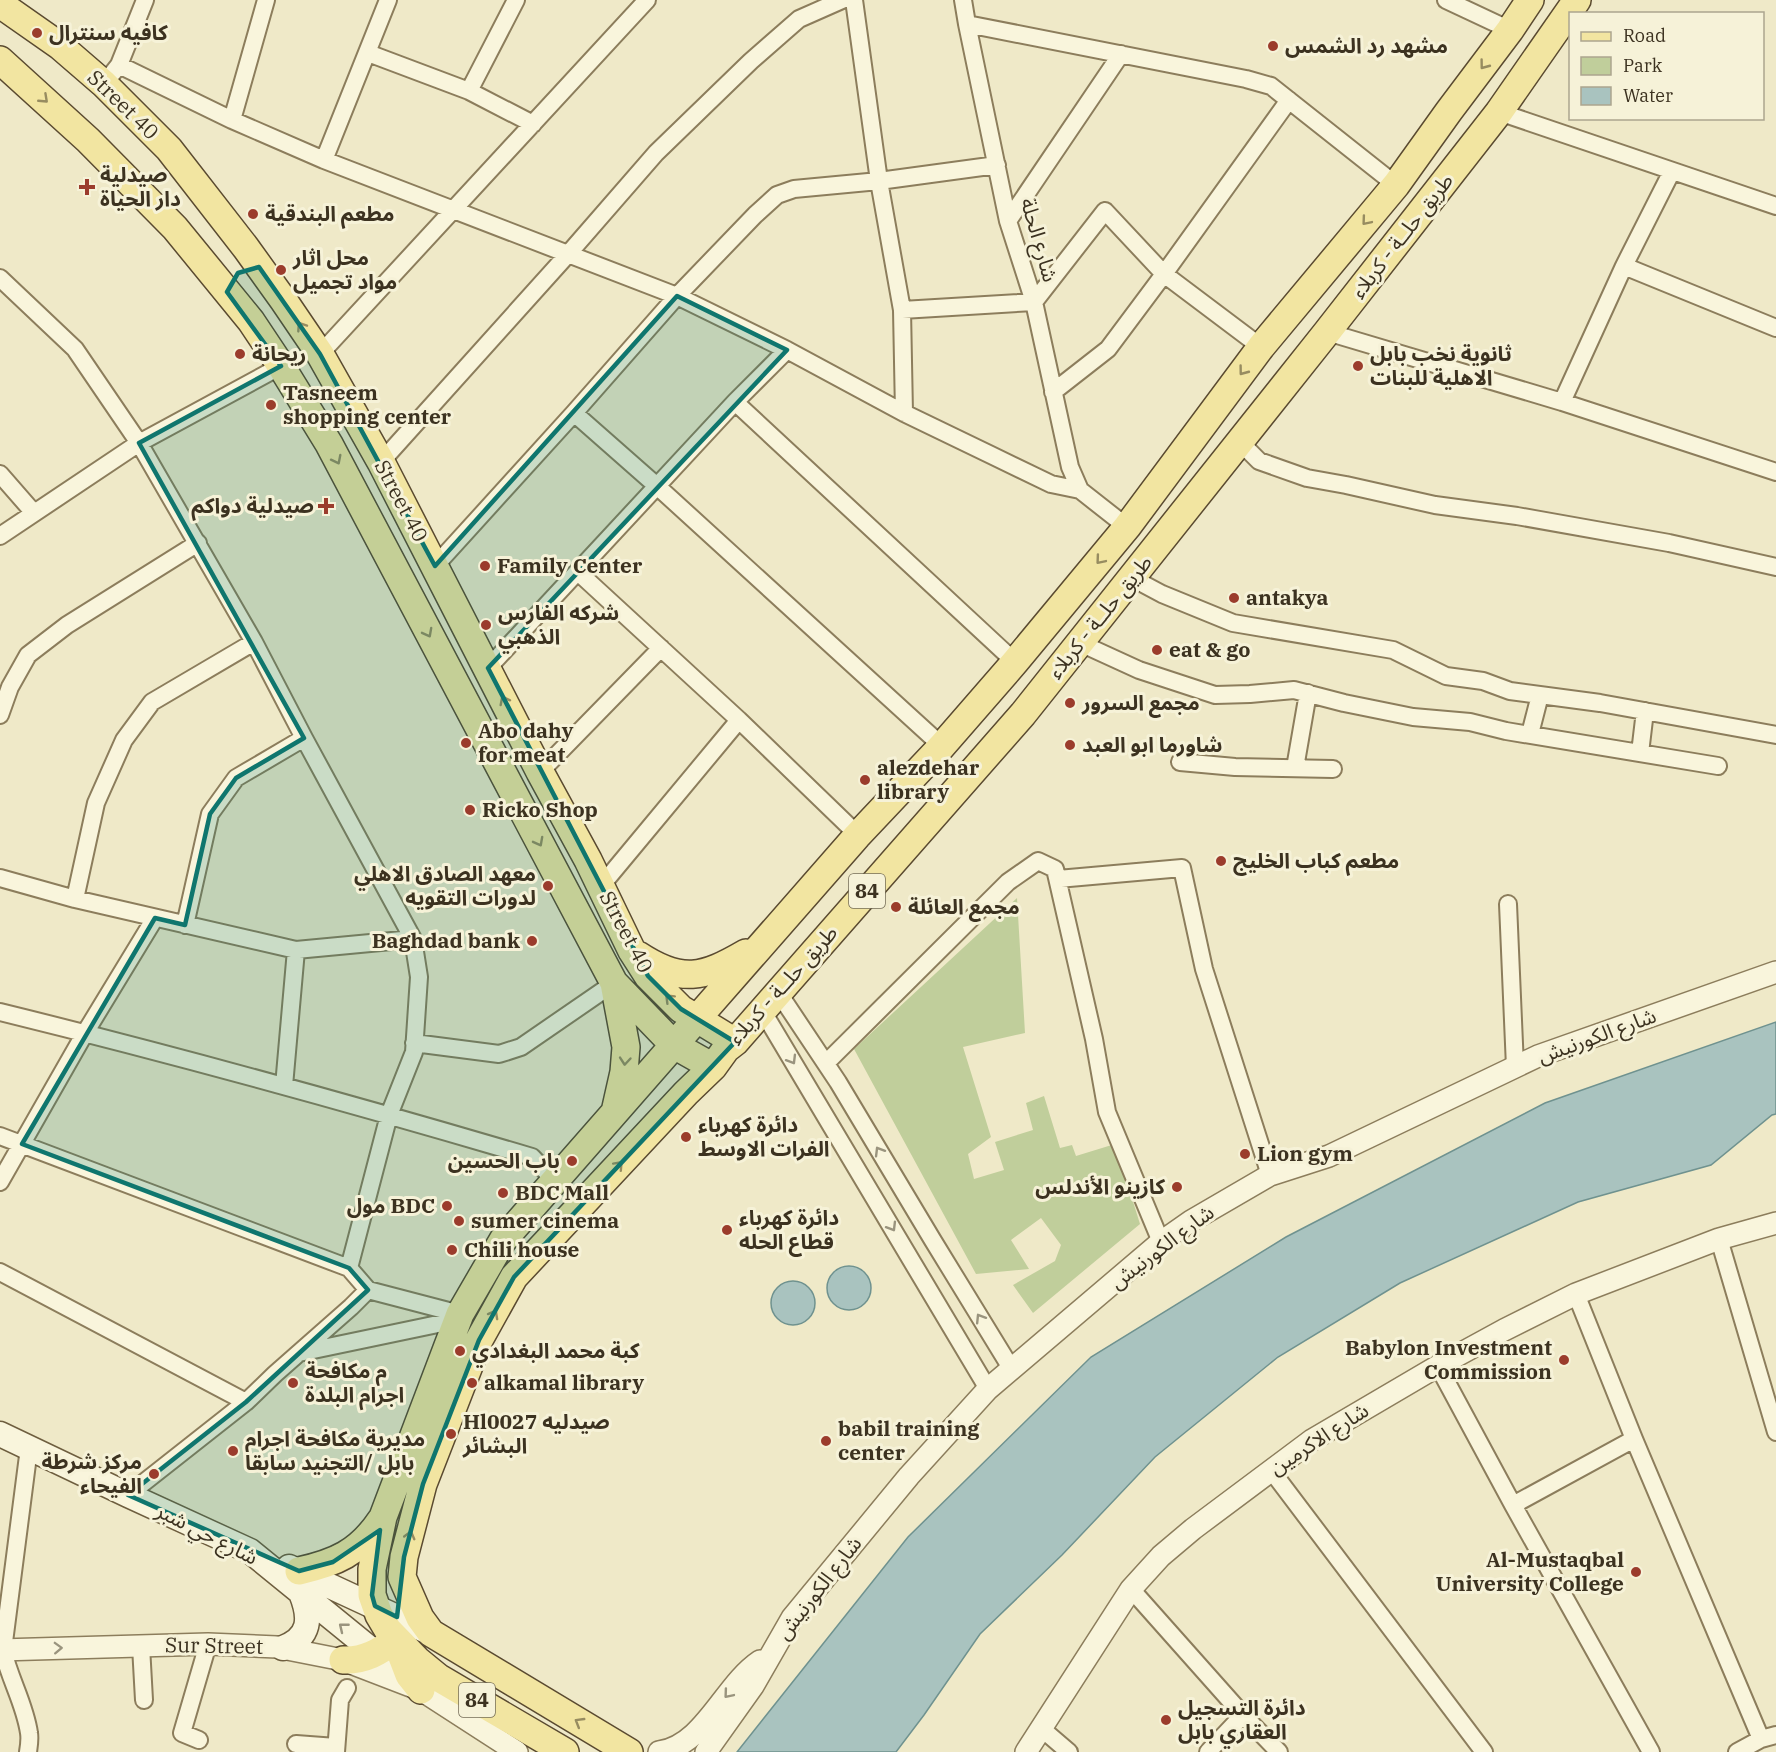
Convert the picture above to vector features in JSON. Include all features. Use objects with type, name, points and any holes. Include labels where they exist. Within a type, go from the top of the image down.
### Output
[{"type":"main road","name":"طريق حلــة - كربلاء","points":[[386,1629],[372,1595],[372,1569],[383,1517],[458,1317],[503,1240],[760,945],[858,835],[942,746],[1127,527],[1261,347],[1396,185],[1530,0]]},
{"type":"main road","name":"طريق حلــة - كربلاء","points":[[386,1629],[402,1577],[404,1557],[423,1484],[479,1340],[514,1277],[713,1067],[721,1055],[775,1009],[1023,714],[1499,112],[1577,0]]},
{"type":"main road","name":"Street 40","points":[[0,4],[60,46],[111,75],[260,267],[320,354],[381,462],[601,886],[632,951],[648,976],[681,1010],[735,1042]]},
{"type":"main road","name":"Street 40","points":[[0,60],[88,140],[175,228],[251,321],[329,444],[614,983],[674,1045],[713,1067]]},
{"type":"main road","points":[[193,250],[204,249],[214,244],[226,223]]},
{"type":"main road","points":[[227,292],[238,273],[260,267]]},
{"type":"main road","points":[[632,951],[662,968],[688,975],[703,974],[721,967],[760,945]]},
{"type":"main road","points":[[614,983],[626,1047],[621,1091],[614,1115]]},
{"type":"main road","name":"شارع حي شبر","points":[[0,1434],[250,1551],[300,1582]]},
{"type":"main road","points":[[300,1582],[362,1544],[383,1517]]},
{"type":"main road","name":"84","points":[[402,1577],[420,1618],[431,1633],[630,1752]]},
{"type":"main road","points":[[300,1582],[386,1629],[431,1633]]},
{"type":"main road","points":[[300,1582],[386,1629],[409,1675],[421,1690]]},
{"type":"main road","points":[[283,1648],[293,1644],[301,1637],[305,1628],[308,1616],[300,1582]]},
{"type":"main road","points":[[343,1660],[359,1659],[386,1629]]},
{"type":"main road","name":"84","points":[[386,1629],[439,1678],[565,1752]]},
{"type":"main road","points":[[421,1690],[417,1648],[419,1641],[431,1633]]},
{"type":"street","points":[[146,0],[111,75],[232,120],[324,160],[677,296],[786,350],[904,413],[1051,484],[1080,490],[1127,527]]},
{"type":"street","points":[[232,120],[266,0]]},
{"type":"street","points":[[324,160],[388,0]]},
{"type":"street","points":[[470,91],[516,0]]},
{"type":"street","points":[[320,354],[647,0]]},
{"type":"street","points":[[381,462],[656,153],[751,61],[799,20],[842,0]]},
{"type":"street","points":[[854,0],[879,181],[902,310],[904,413]]},
{"type":"street","name":"شارع الحلة","points":[[963,0],[1008,221],[1034,302],[1070,467],[1080,490]]},
{"type":"street","points":[[1446,0],[1510,30]]},
{"type":"street","points":[[967,24],[1246,79],[1271,86],[1396,185]]},
{"type":"street","points":[[368,53],[470,91],[533,124]]},
{"type":"street","points":[[1008,221],[1121,54]]},
{"type":"street","points":[[1053,392],[1108,349],[1289,100]]},
{"type":"street","points":[[1499,112],[1776,206]]},
{"type":"street","points":[[435,566],[574,414],[677,296],[777,195],[794,189],[879,181],[997,165]]},
{"type":"street","points":[[1562,402],[1624,266],[1672,171]]},
{"type":"street","points":[[902,310],[1034,302],[1106,211],[1164,274],[1261,347]]},
{"type":"street","points":[[1624,266],[1776,328]]},
{"type":"street","points":[[0,278],[75,349],[139,443],[254,642],[413,939],[419,977],[414,1052],[389,1115],[349,1268]]},
{"type":"street","points":[[1327,332],[1775,468]]},
{"type":"street","points":[[488,668],[786,350]]},
{"type":"street","points":[[0,536],[139,443],[281,366]]},
{"type":"street","points":[[735,402],[1015,662]]},
{"type":"street","points":[[574,414],[658,487],[942,746]]},
{"type":"street","points":[[1240,442],[1259,461],[1307,478],[1435,505],[1517,516],[1669,543],[1776,567]]},
{"type":"street","points":[[0,474],[34,513]]},
{"type":"street","points":[[0,715],[10,687],[28,655],[68,625],[198,543]]},
{"type":"street","points":[[578,572],[739,720],[858,835]]},
{"type":"street","points":[[1132,578],[1162,594],[1233,623],[1393,650],[1446,676],[1483,681],[1510,691],[1645,711],[1776,735]]},
{"type":"street","points":[[75,899],[96,803],[124,740],[152,702],[254,642]]},
{"type":"street","points":[[1080,643],[1139,670],[1215,695],[1294,690],[1413,717],[1470,722],[1718,766]]},
{"type":"street","points":[[540,772],[661,648]]},
{"type":"street","points":[[1295,768],[1308,693]]},
{"type":"street","points":[[1530,734],[1540,695]]},
{"type":"street","points":[[1640,753],[1645,711]]},
{"type":"street","points":[[601,886],[739,720]]},
{"type":"street","points":[[185,925],[210,814],[236,778],[304,738]]},
{"type":"street","points":[[1180,762],[1235,767],[1333,769]]},
{"type":"street","points":[[825,1063],[1008,882],[1038,861],[1055,869],[1094,1039],[1107,1112],[1161,1242]]},
{"type":"street","points":[[1058,879],[1182,868],[1204,969],[1270,1175]]},
{"type":"street","points":[[0,878],[75,899],[296,950],[413,939]]},
{"type":"street","points":[[1508,904],[1515,1067]]},
{"type":"street","points":[[0,1182],[85,1033],[155,918]]},
{"type":"street","points":[[284,1086],[296,950]]},
{"type":"street","name":"شارع الكورنيش","points":[[706,1752],[753,1686],[792,1618],[909,1476],[988,1389],[1161,1242],[1191,1221],[1270,1175],[1329,1156],[1538,1056],[1776,972]]},
{"type":"street","points":[[414,1042],[499,1054],[520,1047],[614,983]]},
{"type":"street","points":[[775,1009],[825,1063],[1011,1368]]},
{"type":"street","points":[[775,1009],[988,1389]]},
{"type":"street","points":[[0,1012],[284,1086],[532,1157],[555,1181]]},
{"type":"street","points":[[0,1136],[349,1268],[368,1290],[458,1317]]},
{"type":"street","name":"شارع الاكرمين","points":[[1026,1752],[1131,1588],[1161,1556],[1193,1529],[1312,1440],[1438,1366],[1576,1294],[1719,1239],[1776,1223]]},
{"type":"street","points":[[1719,1239],[1769,1382],[1776,1432]]},
{"type":"street","points":[[0,1272],[246,1402]]},
{"type":"street","points":[[128,1495],[246,1402],[368,1290]]},
{"type":"street","points":[[1576,1294],[1634,1439],[1768,1737],[1737,1752]]},
{"type":"street","points":[[298,1354],[458,1317]]},
{"type":"street","points":[[1438,1366],[1651,1752]]},
{"type":"street","points":[[1513,1505],[1634,1439]]},
{"type":"street","points":[[28,1752],[29,1733],[2,1650],[29,1448]]},
{"type":"street","points":[[1271,1470],[1484,1752]]},
{"type":"street","points":[[1131,1588],[1243,1715],[1279,1752]]},
{"type":"street","points":[[199,1740],[182,1733],[208,1644]]},
{"type":"street","name":"Sur Street","points":[[2,1650],[208,1644],[283,1648],[343,1660],[421,1690],[517,1752]]},
{"type":"street","points":[[141,1646],[144,1700]]},
{"type":"street","points":[[659,1752],[681,1745],[693,1736],[747,1671],[770,1654]]},
{"type":"street","points":[[296,1743],[336,1749],[340,1700],[347,1688]]},
{"type":"street","points":[[1208,1752],[1243,1715]]},
{"type":"street","points":[[1041,1728],[1069,1752]]},
{"type":"highlighted area","points":[[259,267],[320,354],[435,566],[677,296],[787,350],[488,668],[648,976],[681,1009],[735,1042],[514,1277],[479,1340],[423,1484],[404,1557],[397,1617],[375,1606],[372,1595],[380,1530],[333,1562],[299,1571],[128,1495],[246,1402],[368,1290],[349,1268],[22,1144],[155,918],[185,925],[210,814],[236,778],[304,738],[139,443],[281,366],[227,292],[238,273]]},
{"type":"green space","points":[[1017,898],[1025,1033],[963,1047],[991,1137],[968,1154],[974,1179],[1004,1170],[995,1142],[1033,1130],[1026,1103],[1044,1096],[1060,1148],[1072,1145],[1076,1156],[1115,1144],[1140,1224],[1033,1313],[1013,1285],[1055,1261],[1061,1245],[1041,1218],[1011,1240],[1029,1269],[976,1274],[854,1049]]},
{"type":"water","points":[[1776,1022],[1776,1114],[1711,1165],[1578,1202],[1400,1283],[1278,1357],[1155,1457],[1062,1555],[980,1634],[896,1752],[737,1752],[908,1537],[1091,1357],[1286,1237],[1545,1103]]},
{"type":"water","points":[[849,1266],[864,1273],[871,1288],[864,1303],[849,1310],[834,1303],[827,1288],[834,1273]]},
{"type":"water","points":[[793,1281],[808,1288],[815,1303],[808,1318],[793,1325],[778,1318],[771,1303],[778,1288]]},
{"type":"place","name":"كافيه سنترال","points":[[37,33]]},
{"type":"place","name":"مشهد رد الشمس","points":[[1273,46]]},
{"type":"place","name":"صيدلية دار الحياة","points":[[87,187]]},
{"type":"place","name":"مطعم البندقية","points":[[253,214]]},
{"type":"place","name":"محل اثار مواد تجميل","points":[[281,270]]},
{"type":"place","name":"ريحانة","points":[[240,354]]},
{"type":"place","name":"ثانوية نخب بابل الاهلية للبنات","points":[[1358,366]]},
{"type":"place","name":"Tasneem shopping center","points":[[271,405]]},
{"type":"place","name":"صيدلية دواكم","points":[[326,506]]},
{"type":"place","name":"Family Center","points":[[485,566]]},
{"type":"place","name":"antakya","points":[[1234,598]]},
{"type":"place","name":"شركه الفارس الذهبي","points":[[486,625]]},
{"type":"place","name":"eat & go","points":[[1157,650]]},
{"type":"place","name":"مجمع السرور","points":[[1070,703]]},
{"type":"place","name":"Abo dahy for meat","points":[[466,743]]},
{"type":"place","name":"شاورما ابو العبد","points":[[1070,745]]},
{"type":"place","name":"alezdehar library","points":[[865,780]]},
{"type":"place","name":"Ricko Shop","points":[[470,810]]},
{"type":"place","name":"مطعم كباب الخليج","points":[[1221,861]]},
{"type":"place","name":"معهد الصادق الاهلي لدورات التقويه","points":[[548,886]]},
{"type":"place","name":"مجمع العائلة","points":[[896,907]]},
{"type":"place","name":"Baghdad bank","points":[[532,941]]},
{"type":"place","name":"دائرة كهرباء الفرات الاوسط","points":[[686,1137]]},
{"type":"place","name":"Lion gym","points":[[1245,1154]]},
{"type":"place","name":"باب الحسين","points":[[572,1161]]},
{"type":"place","name":"كازينو الأندلس","points":[[1177,1187]]},
{"type":"place","name":"BDC Mall","points":[[503,1193]]},
{"type":"place","name":"مول BDC","points":[[447,1206]]},
{"type":"place","name":"sumer cinema","points":[[459,1221]]},
{"type":"place","name":"دائرة كهرباء قطاع الحله","points":[[727,1230]]},
{"type":"place","name":"Chili house","points":[[452,1250]]},
{"type":"place","name":"كبة محمد البغدادي","points":[[460,1351]]},
{"type":"place","name":"Babylon Investment Commission","points":[[1564,1360]]},
{"type":"place","name":"م مكافحة اجرام البلدة","points":[[293,1383]]},
{"type":"place","name":"alkamal library","points":[[472,1383]]},
{"type":"place","name":"Hl0027 صيدليه البشائر","points":[[451,1434]]},
{"type":"place","name":"babil training center","points":[[826,1441]]},
{"type":"place","name":"مديرية مكافحة اجرام بابل /التجنيد سابقا","points":[[233,1451]]},
{"type":"place","name":"مركز شرطة الفيحاء","points":[[154,1474]]},
{"type":"place","name":"Al-Mustaqbal University College","points":[[1636,1572]]},
{"type":"place","name":"دائرة التسجيل العقاري بابل","points":[[1166,1720]]}]
